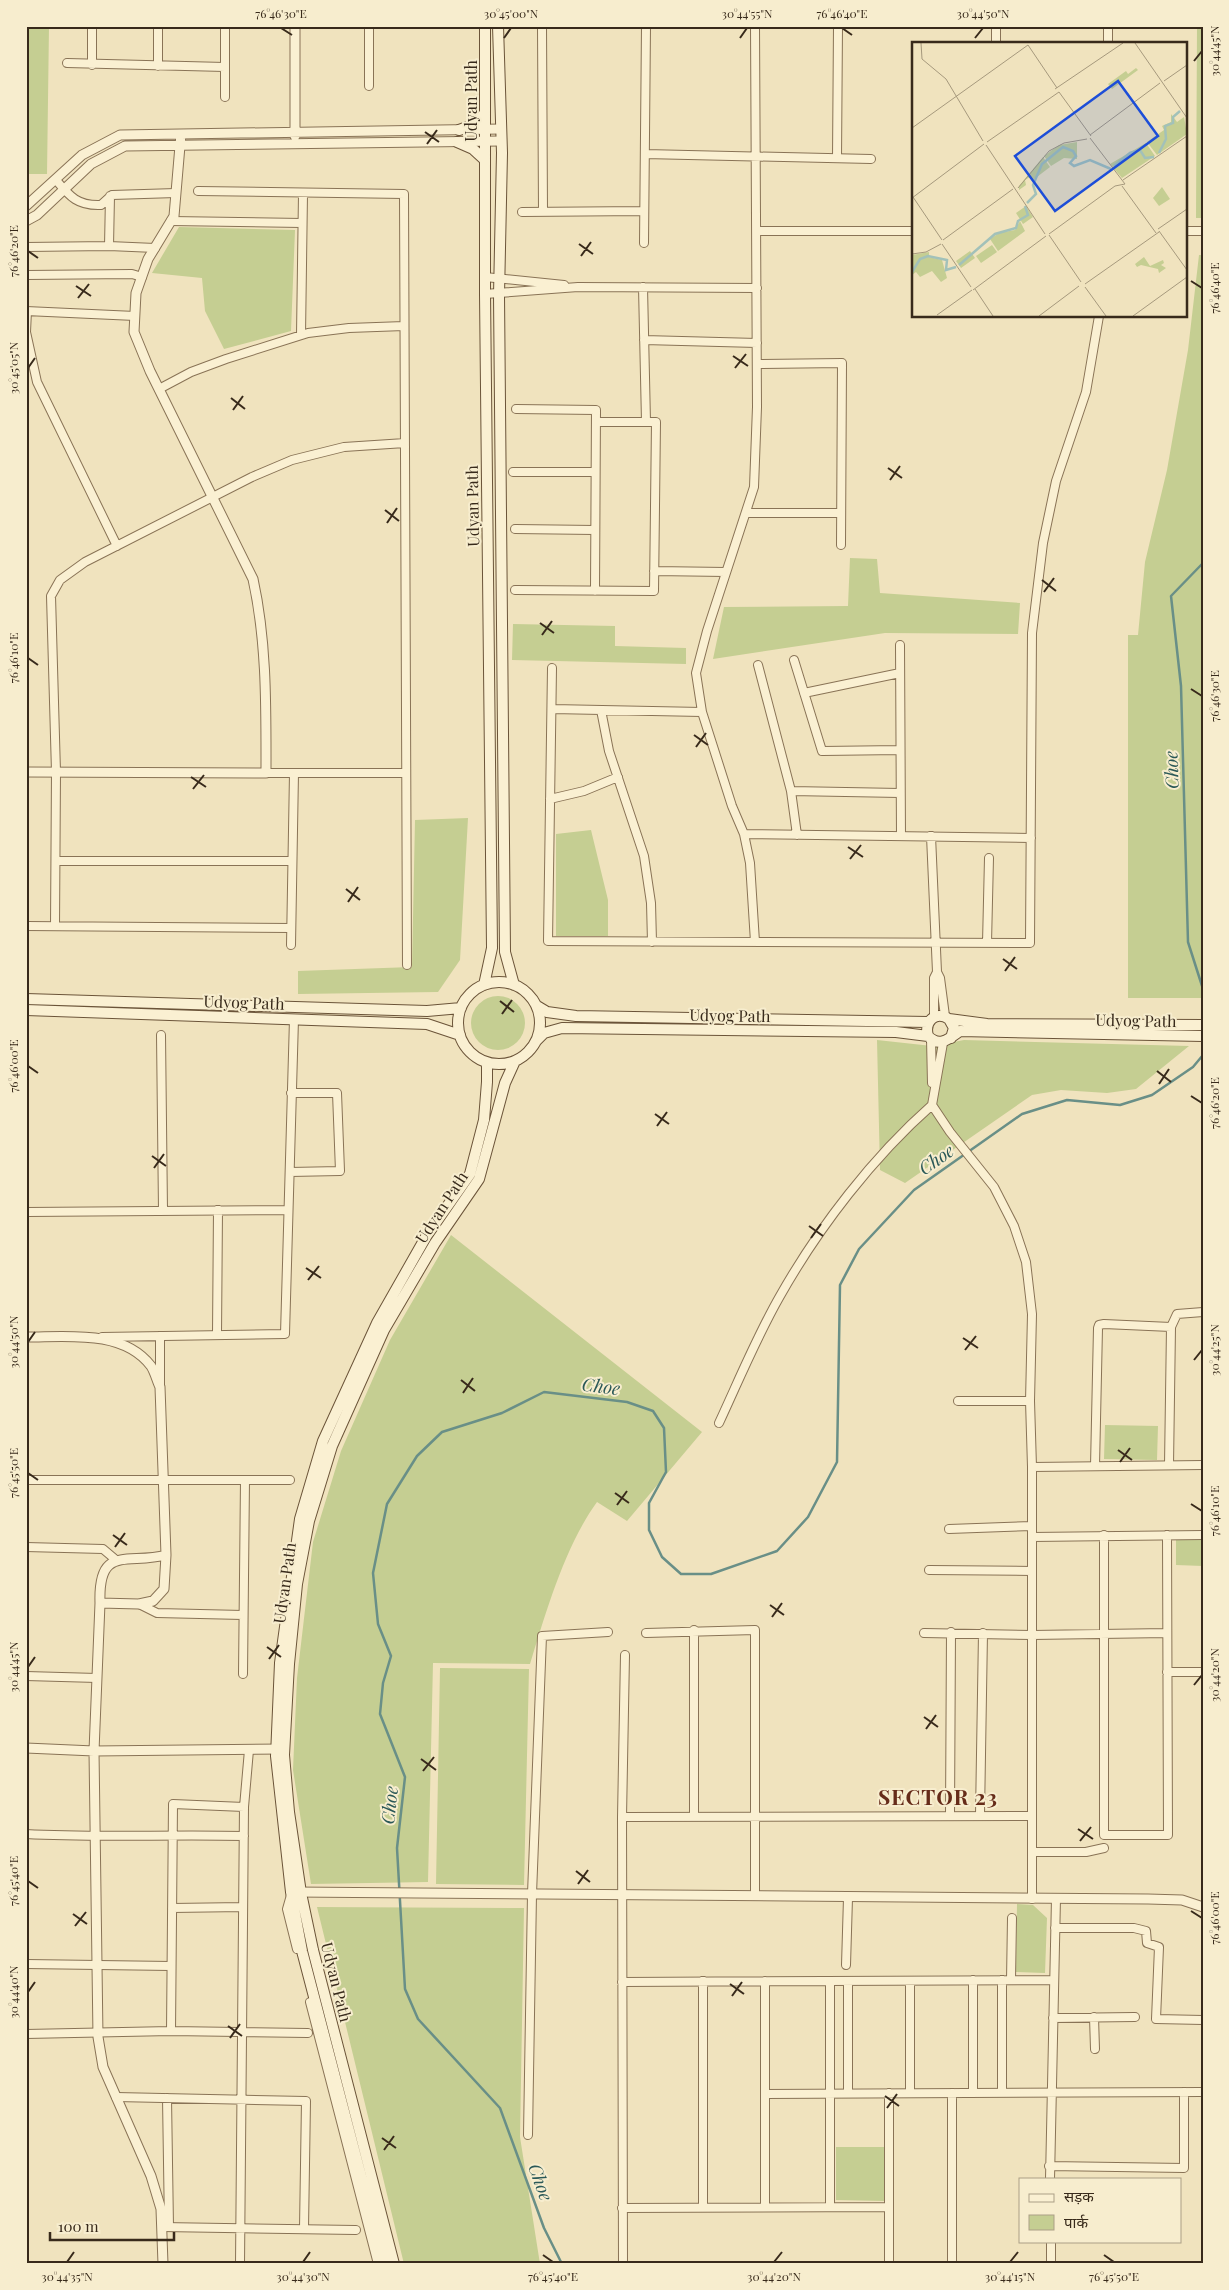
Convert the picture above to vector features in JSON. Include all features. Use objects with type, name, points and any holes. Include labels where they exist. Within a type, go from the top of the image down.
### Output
[{"type":"main road","name":"Udyan Path","points":[[484,985],[492,948],[485,294],[485,26]]},
{"type":"main road","name":"Udyan Path","points":[[498,26],[501,129],[498,295],[505,952],[514,985]]},
{"type":"main road","points":[[459,130],[473,125],[485,113]]},
{"type":"main road","points":[[457,142],[473,148],[485,160]]},
{"type":"main road","points":[[499,982],[514,985],[525,991],[536,1006],[540,1024],[536,1041],[529,1051],[515,1061],[501,1064],[487,1063],[470,1052],[460,1035],[458,1022],[461,1008],[468,997],[484,985],[499,982]]},
{"type":"main road","name":"Udyog Path","points":[[26,999],[427,1011],[461,1008]]},
{"type":"main road","name":"Udyog Path","points":[[536,1006],[547,1012],[576,1016],[939,1018],[987,1024],[1184,1031],[1203,1036]]},
{"type":"main road","name":"Udyog Path","points":[[26,1010],[427,1024],[460,1035]]},
{"type":"main road","points":[[929,1038],[926,1029],[939,1018],[954,1028],[947,1040]]},
{"type":"main road","name":"Udyog Path","points":[[536,1041],[544,1033],[562,1028],[896,1032],[947,1040],[960,1031],[1184,1031],[1203,1025]]},
{"type":"main road","name":"Udyan Path","points":[[280,1749],[297,1584],[309,1521],[332,1446],[384,1330],[435,1243],[479,1179],[505,1083],[515,1061]]},
{"type":"main road","name":"Udyan Path","points":[[384,2264],[302,1951],[294,1894],[289,1812],[280,1749],[280,1663],[289,1584],[300,1519],[320,1450],[376,1324],[427,1235],[470,1174],[484,1120],[488,1082],[487,1063]]},
{"type":"main road","name":"Udyan Path","points":[[294,1894],[313,1950],[394,2264]]},
{"type":"street","points":[[92,26],[92,64]]},
{"type":"street","points":[[158,26],[158,66]]},
{"type":"street","points":[[225,26],[225,97]]},
{"type":"street","points":[[295,26],[295,144]]},
{"type":"street","points":[[369,26],[369,86]]},
{"type":"street","points":[[542,26],[543,212]]},
{"type":"street","points":[[644,243],[646,26]]},
{"type":"street","points":[[755,26],[757,364],[754,487],[696,673],[702,712],[732,806],[744,834],[750,863],[755,942]]},
{"type":"street","points":[[838,26],[838,158]]},
{"type":"street","points":[[996,26],[996,42]]},
{"type":"street","points":[[1108,26],[1108,42]]},
{"type":"street","points":[[67,63],[225,67]]},
{"type":"street","points":[[26,206],[82,156],[120,135],[501,129]]},
{"type":"street","points":[[181,134],[174,216],[154,248],[136,293],[134,332],[158,389],[253,579],[261,616],[266,694],[266,773]]},
{"type":"street","points":[[26,221],[37,215],[91,164],[125,146],[501,141]]},
{"type":"street","points":[[645,154],[871,158]]},
{"type":"street","points":[[56,180],[72,199],[82,204],[101,206],[110,196],[176,193]]},
{"type":"street","points":[[198,191],[404,194],[407,965]]},
{"type":"street","points":[[301,335],[303,194]]},
{"type":"street","points":[[109,246],[110,196]]},
{"type":"street","points":[[522,212],[644,211]]},
{"type":"street","points":[[171,221],[302,223]]},
{"type":"street","points":[[757,231],[912,231]]},
{"type":"street","points":[[1186,231],[1203,231]]},
{"type":"street","points":[[26,247],[109,246],[154,248]]},
{"type":"street","points":[[26,275],[132,274],[142,278]]},
{"type":"street","points":[[485,277],[578,287]]},
{"type":"street","points":[[485,294],[498,295],[578,287],[757,288]]},
{"type":"street","points":[[643,287],[646,422]]},
{"type":"street","points":[[118,546],[37,382],[26,332],[27,311],[135,316]]},
{"type":"street","points":[[552,668],[548,941],[1030,943],[1032,633],[1043,543],[1056,481],[1086,392],[1099,318]]},
{"type":"street","points":[[158,389],[191,372],[301,335],[349,328],[404,326]]},
{"type":"street","points":[[644,340],[757,343]]},
{"type":"street","points":[[757,364],[842,363],[841,546]]},
{"type":"street","points":[[516,409],[596,410],[595,591]]},
{"type":"street","points":[[515,590],[654,591],[656,422],[596,422]]},
{"type":"street","points":[[55,926],[56,772],[51,596],[60,580],[85,562],[252,476],[292,460],[344,447],[405,442]]},
{"type":"street","points":[[513,472],[596,472]]},
{"type":"street","points":[[746,513],[841,513]]},
{"type":"street","points":[[514,529],[595,530]]},
{"type":"street","points":[[654,571],[726,572]]},
{"type":"street","points":[[900,645],[901,836]]},
{"type":"street","points":[[794,660],[822,751],[900,750]]},
{"type":"street","points":[[758,664],[791,791],[797,835]]},
{"type":"street","points":[[804,693],[900,673]]},
{"type":"street","points":[[552,709],[702,712]]},
{"type":"street","points":[[600,710],[609,751],[644,856],[651,903],[652,942]]},
{"type":"street","points":[[26,772],[406,773]]},
{"type":"street","points":[[291,945],[294,773]]},
{"type":"street","points":[[550,799],[584,791],[618,777]]},
{"type":"street","points":[[791,791],[900,793]]},
{"type":"street","points":[[744,834],[1031,838]]},
{"type":"street","points":[[931,836],[937,943],[937,972],[934,978],[939,1018]]},
{"type":"street","points":[[987,943],[989,858]]},
{"type":"street","points":[[56,861],[292,861]]},
{"type":"street","points":[[26,926],[291,928]]},
{"type":"street","points":[[26,1337],[285,1334],[294,1019]]},
{"type":"street","points":[[162,1035],[163,1211]]},
{"type":"street","points":[[929,1038],[932,1101],[950,1132],[986,1176],[1014,1226],[1026,1262],[1032,1314],[1030,1401],[1032,1467],[1032,1899]]},
{"type":"street","points":[[719,1423],[764,1326],[802,1262],[875,1163],[932,1101],[947,1040]]},
{"type":"street","points":[[290,1172],[340,1170],[337,1093],[292,1093]]},
{"type":"street","points":[[217,1335],[218,1210]]},
{"type":"street","points":[[26,1212],[288,1210]]},
{"type":"street","points":[[1169,1465],[1171,1327],[1177,1314],[1203,1312]]},
{"type":"street","points":[[1095,1466],[1098,1328],[1104,1324],[1171,1327]]},
{"type":"street","points":[[100,1602],[139,1604],[153,1601],[164,1589],[166,1555],[160,1336]]},
{"type":"street","points":[[95,1337],[123,1345],[140,1356],[152,1366],[160,1387]]},
{"type":"street","points":[[958,1401],[1030,1401]]},
{"type":"street","points":[[1032,1467],[1203,1465]]},
{"type":"street","points":[[26,1480],[164,1482],[290,1480]]},
{"type":"street","points":[[243,1674],[245,1480]]},
{"type":"street","points":[[949,1529],[1032,1526]]},
{"type":"street","points":[[1104,1535],[1104,1835],[1168,1835],[1167,1535]]},
{"type":"street","points":[[1032,1537],[1203,1535]]},
{"type":"street","points":[[26,1547],[104,1549],[116,1560]]},
{"type":"street","points":[[166,1555],[116,1560],[106,1568],[99,1582],[100,1602],[94,1751],[98,2034],[103,2067],[151,2176],[166,2227]]},
{"type":"street","points":[[929,1570],[1032,1571]]},
{"type":"street","points":[[139,1604],[158,1613],[243,1615]]},
{"type":"street","points":[[694,1630],[694,1816]]},
{"type":"street","points":[[646,1633],[694,1630],[755,1630],[755,1896]]},
{"type":"street","points":[[528,2135],[532,1894],[542,1636],[608,1632]]},
{"type":"street","points":[[950,1815],[951,1632]]},
{"type":"street","points":[[924,1633],[1032,1635],[1167,1633]]},
{"type":"street","points":[[980,1816],[983,1633]]},
{"type":"street","points":[[622,2264],[622,1817],[626,1655]]},
{"type":"street","points":[[1168,1672],[1203,1672]]},
{"type":"street","points":[[26,1676],[97,1678]]},
{"type":"street","points":[[26,1748],[94,1751],[280,1749]]},
{"type":"street","points":[[240,2264],[244,1807],[249,1750]]},
{"type":"street","points":[[171,2031],[173,1804],[244,1807]]},
{"type":"street","points":[[622,1817],[1032,1816]]},
{"type":"street","points":[[26,1834],[96,1837],[172,1834],[244,1836]]},
{"type":"street","points":[[1032,1852],[1086,1852],[1104,1848]]},
{"type":"street","points":[[378,2264],[287,1908],[294,1894],[1056,1898],[1182,1900],[1203,1907]]},
{"type":"street","points":[[846,1966],[848,1898]]},
{"type":"street","points":[[1050,2178],[1056,1898]]},
{"type":"street","points":[[172,1908],[243,1907]]},
{"type":"street","points":[[1011,1980],[1012,1918]]},
{"type":"street","points":[[1055,1928],[1134,1928],[1146,1930],[1147,1943],[1159,1947],[1156,2019],[1203,2020]]},
{"type":"street","points":[[26,1964],[171,1966]]},
{"type":"street","points":[[910,1980],[910,2093]]},
{"type":"street","points":[[973,1980],[973,2092]]},
{"type":"street","points":[[1002,1980],[1002,2092]]},
{"type":"street","points":[[622,1982],[1054,1980]]},
{"type":"street","points":[[703,1981],[703,2207]]},
{"type":"street","points":[[765,2207],[766,1981]]},
{"type":"street","points":[[830,1981],[830,2207]]},
{"type":"street","points":[[848,1981],[848,2094]]},
{"type":"street","points":[[1053,2018],[1135,2017]]},
{"type":"street","points":[[1094,2018],[1095,2049]]},
{"type":"street","points":[[26,2034],[171,2031],[308,2033]]},
{"type":"street","points":[[1049,2166],[1184,2168],[1184,2092]]},
{"type":"street","points":[[765,2094],[1203,2092]]},
{"type":"street","points":[[889,2093],[890,2264]]},
{"type":"street","points":[[952,2093],[952,2264]]},
{"type":"street","points":[[116,2097],[306,2101],[304,2228]]},
{"type":"street","points":[[163,2264],[166,2227],[167,2098]]},
{"type":"street","points":[[622,2208],[890,2206]]},
{"type":"street","points":[[166,2227],[356,2230]]},
{"type":"street","points":[[1051,2242],[1051,2264]]},
{"type":"green space","points":[[26,26],[49,26],[47,174],[26,174]]},
{"type":"green space","points":[[1197,26],[1203,26],[1203,218],[1196,218]]},
{"type":"green space","points":[[179,227],[295,230],[291,331],[224,349],[205,311],[202,278],[152,273]]},
{"type":"green space","points":[[1199,255],[1203,255],[1203,998],[1128,998],[1128,635],[1138,635],[1145,562],[1167,470],[1188,350]]},
{"type":"green space","points":[[850,558],[877,559],[880,593],[1020,603],[1018,634],[885,633],[713,659],[724,607],[848,606]]},
{"type":"green space","points":[[513,624],[615,626],[615,646],[686,648],[686,664],[512,660]]},
{"type":"green space","points":[[468,818],[460,960],[438,992],[298,994],[298,971],[412,967],[415,820]]},
{"type":"green space","points":[[591,830],[608,900],[608,936],[556,936],[556,834]]},
{"type":"green space","points":[[493,996],[503,996],[513,1000],[521,1008],[525,1023],[521,1038],[513,1046],[503,1050],[493,1050],[483,1046],[475,1038],[471,1028],[471,1018],[475,1008],[483,1000]]},
{"type":"green space","points":[[877,1040],[932,1046],[964,1040],[1189,1046],[1136,1089],[1107,1093],[1061,1090],[1032,1095],[905,1183],[880,1170]]},
{"type":"green space","points":[[451,1235],[702,1432],[627,1521],[597,1502],[575,1539],[566,1559],[550,1601],[530,1664],[433,1663],[428,1882],[311,1884],[293,1770],[297,1678],[313,1542],[341,1451],[390,1340]]},
{"type":"green space","points":[[1105,1425],[1158,1426],[1157,1460],[1104,1459]]},
{"type":"green space","points":[[1176,1539],[1203,1540],[1203,1566],[1176,1565]]},
{"type":"green space","points":[[440,1668],[529,1669],[524,1885],[436,1884]]},
{"type":"green space","points":[[1017,1904],[1033,1905],[1047,1918],[1045,1973],[1016,1972]]},
{"type":"green space","points":[[317,1907],[524,1908],[520,2137],[540,2264],[404,2264]]},
{"type":"green space","points":[[836,2147],[886,2147],[885,2201],[836,2200]]},
{"type":"waterway","name":"Choe","points":[[1203,563],[1171,596],[1181,686],[1188,942],[1203,989]]},
{"type":"waterway","name":"Choe","points":[[562,2264],[544,2228],[500,2108],[418,2019],[405,1989],[397,1848],[405,1777],[380,1714],[383,1683],[391,1656],[378,1624],[373,1573],[387,1504],[417,1456],[442,1432],[502,1413],[544,1392],[627,1402],[653,1411],[664,1428],[666,1472],[649,1503],[649,1530],[662,1557],[681,1574],[711,1574],[777,1551],[808,1517],[837,1462],[840,1285],[859,1249],[914,1190],[1022,1114],[1067,1100],[1120,1105],[1152,1095],[1193,1067],[1203,1055]]},
{"type":"district","name":"SECTOR 23","points":[[938,1796]]}]
